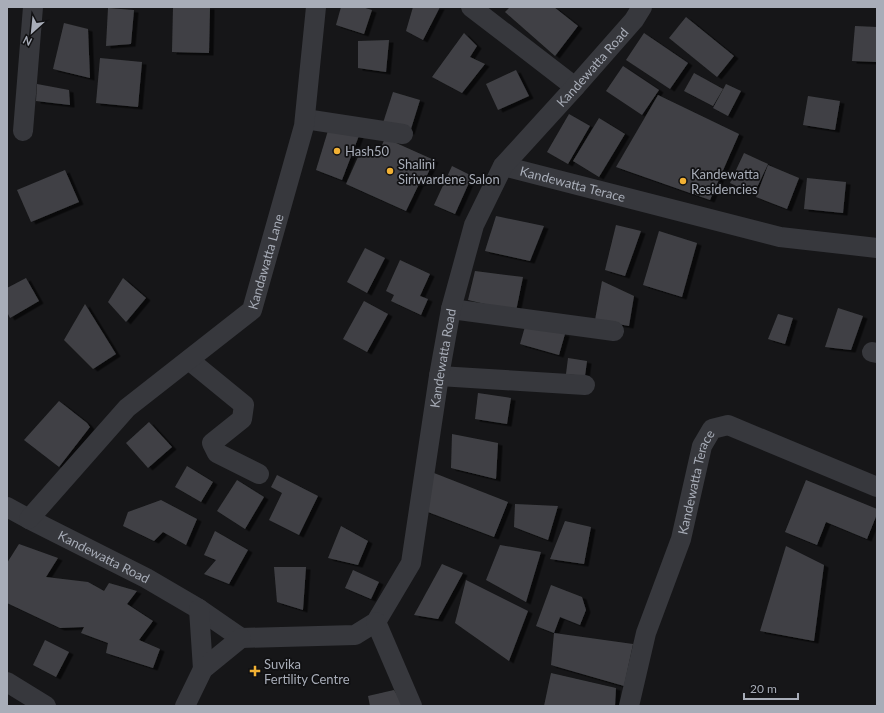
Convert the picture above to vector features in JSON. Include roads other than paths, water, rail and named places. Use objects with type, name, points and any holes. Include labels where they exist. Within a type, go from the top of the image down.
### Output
[{"type":"street","points":[[23,131],[33,7]]},
{"type":"street","name":"Kandawatta Lane","points":[[29,519],[127,408],[252,310],[304,126],[316,7]]},
{"type":"street","points":[[471,7],[575,87]]},
{"type":"street","name":"Kandewatta Road","points":[[7,507],[146,578],[199,609],[241,638],[355,635],[376,622],[411,563],[438,376],[451,309],[474,225],[503,166],[634,20],[642,7]]},
{"type":"street","points":[[305,119],[402,134]]},
{"type":"street","name":"Kandewatta Terace","points":[[503,166],[780,237],[877,248]]},
{"type":"street","points":[[451,309],[614,331]]},
{"type":"street","points":[[189,360],[244,405],[242,419],[212,443],[217,453],[259,474]]},
{"type":"street","points":[[438,376],[585,385]]},
{"type":"street","name":"Kandewatta Terace","points":[[629,706],[646,633],[681,538],[702,446],[712,429],[728,425],[877,487]]},
{"type":"street","points":[[187,705],[202,669],[199,609]]},
{"type":"street","points":[[376,622],[412,706]]},
{"type":"street","points":[[202,669],[241,638]]},
{"type":"street","points":[[8,685],[46,706]]},
{"type":"place","name":"Hash50","points":[[337,151]]},
{"type":"place","name":"Shalini Siriwardene Salon","points":[[390,171]]},
{"type":"place","name":"Kandewatta Residencies","points":[[683,181]]},
{"type":"place","name":"Suvika Fertility Centre","points":[[255,671]]}]
